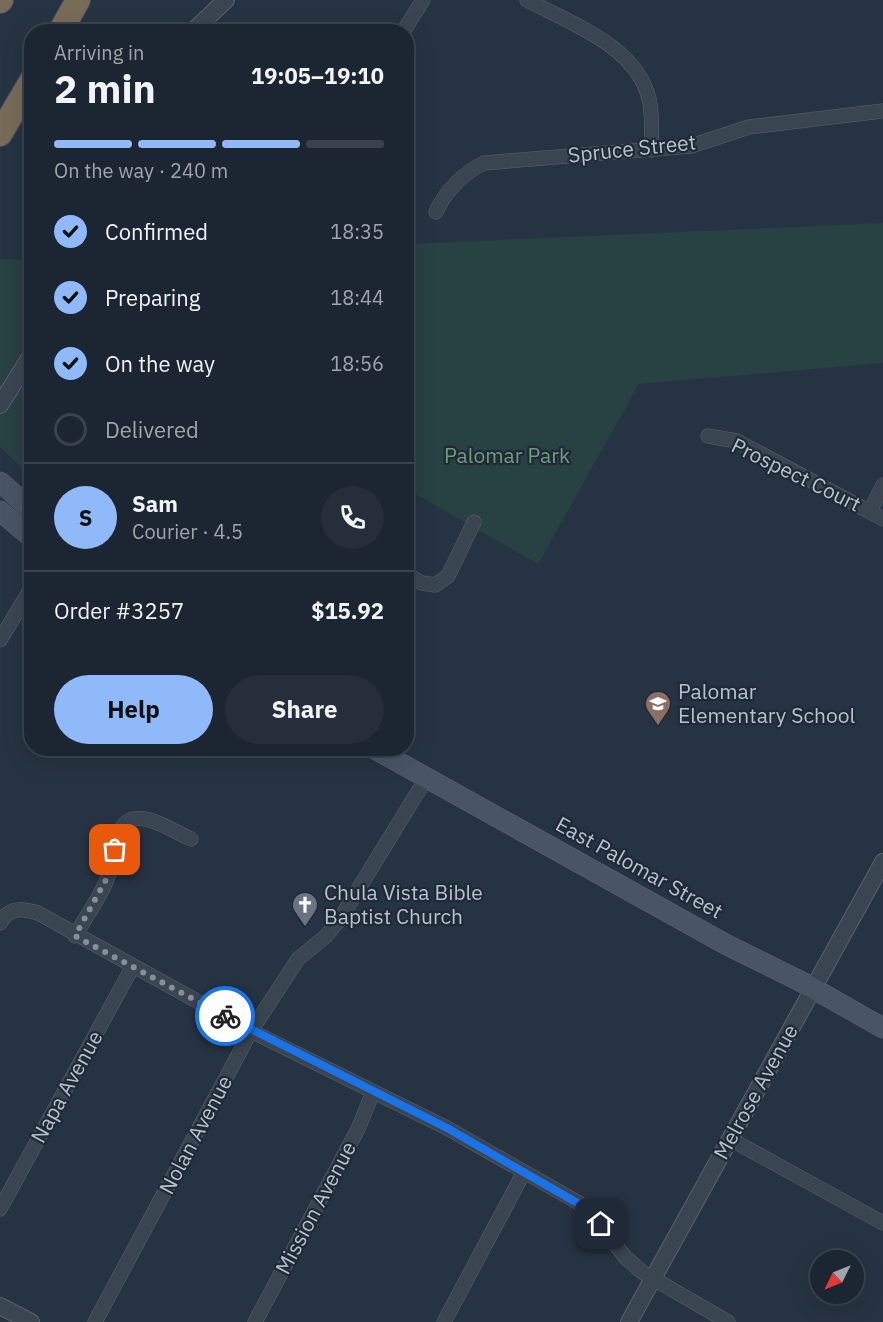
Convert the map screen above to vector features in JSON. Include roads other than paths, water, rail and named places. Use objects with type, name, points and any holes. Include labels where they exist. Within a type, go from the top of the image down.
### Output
[{"type":"highway","points":[[64,24],[78,0]]},
{"type":"highway","points":[[0,135],[24,94]]},
{"type":"main road","points":[[0,482],[24,503]]},
{"type":"main road","points":[[0,511],[24,531]]},
{"type":"main road","name":"East Palomar Street","points":[[388,756],[706,934],[812,988],[883,1028]]},
{"type":"street","points":[[200,24],[226,0]]},
{"type":"street","points":[[408,24],[423,0]]},
{"type":"street","points":[[528,0],[608,44],[628,60],[645,86],[650,101],[652,150]]},
{"type":"street","name":"Spruce Street","points":[[436,212],[442,199],[472,168],[484,163],[691,146],[749,127],[883,111]]},
{"type":"street","points":[[0,405],[24,367]]},
{"type":"street","name":"Prospect Court","points":[[708,436],[737,441],[883,519]]},
{"type":"street","points":[[870,511],[883,485]]},
{"type":"street","points":[[414,578],[422,583],[435,585],[448,576],[474,522]]},
{"type":"street","points":[[0,640],[24,600]]},
{"type":"street","name":"Nolan Avenue","points":[[95,1322],[251,1031],[298,958],[326,936],[340,919],[427,777]]},
{"type":"street","points":[[75,936],[109,874],[118,835],[124,825],[131,820],[145,819],[191,839]]},
{"type":"street","name":"Melrose Avenue","points":[[629,1322],[883,862]]},
{"type":"street","points":[[2,919],[14,909],[25,909],[38,913],[75,936],[251,1031],[447,1128],[586,1208],[626,1258],[652,1280],[728,1322]]},
{"type":"street","name":"Napa Avenue","points":[[0,1209],[133,966]]},
{"type":"street","name":"Mission Avenue","points":[[255,1322],[358,1129],[373,1092]]},
{"type":"street","points":[[730,1139],[883,1223]]},
{"type":"street","points":[[444,1322],[524,1172]]},
{"type":"street","points":[[0,1306],[30,1322]]},
{"type":"place","name":"Palomar Elementary School","points":[[658,727]]},
{"type":"place","name":"Chula Vista Bible Baptist Church","points":[[305,928]]},
{"type":"park label","name":"Palomar Park","points":[[507,456]]}]
